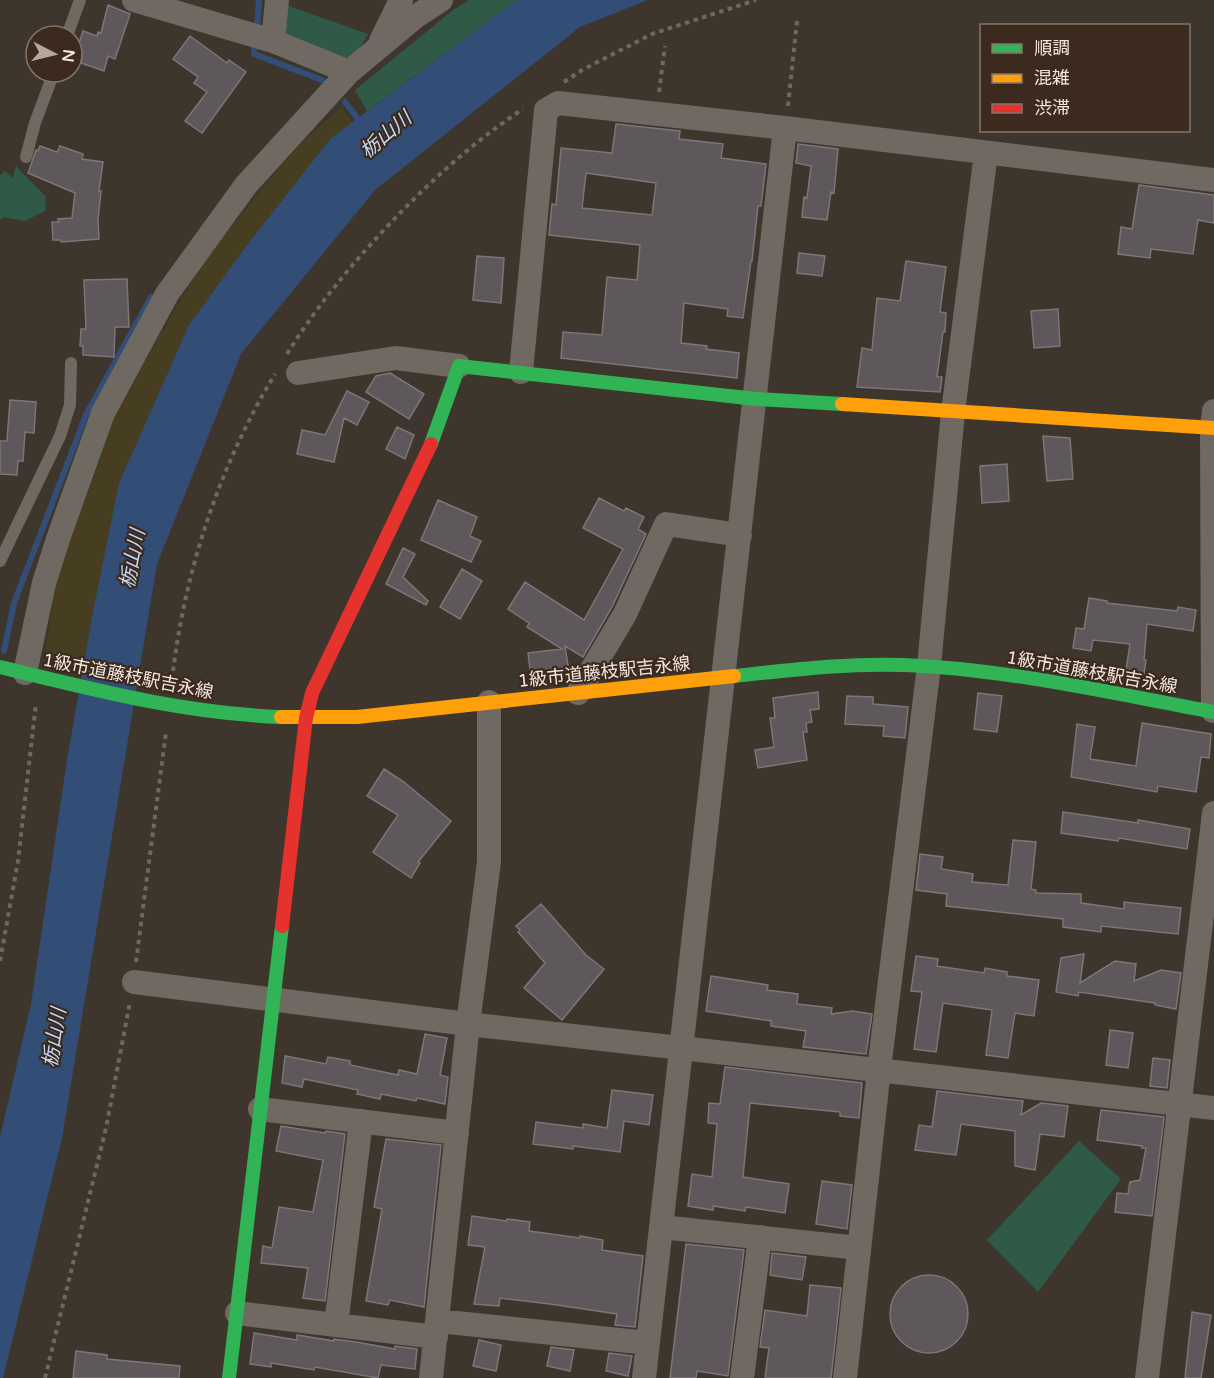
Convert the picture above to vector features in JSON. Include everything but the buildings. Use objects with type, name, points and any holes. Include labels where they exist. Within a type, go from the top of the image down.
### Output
[{"type":"street","points":[[134,0],[273,41],[349,72]]},
{"type":"street","points":[[273,41],[277,0]]},
{"type":"street","points":[[378,47],[401,0]]},
{"type":"street","points":[[32,675],[44,583],[59,536],[103,413],[167,294],[246,185],[349,72],[415,17],[441,0]]},
{"type":"street","points":[[521,372],[546,110],[558,103],[1214,180]]},
{"type":"street","points":[[644,1378],[785,128]]},
{"type":"street","points":[[845,1378],[879,1069],[929,666],[953,412],[986,153]]},
{"type":"street","points":[[288,365],[396,358],[756,399],[953,412],[1213,422],[1213,712]]},
{"type":"street","points":[[229,1378],[306,718],[312,693],[426,458],[459,366]]},
{"type":"street","points":[[578,693],[625,614],[666,524],[740,535]]},
{"type":"street","name":"1級市道藤枝駅吉永線","points":[[0,667],[170,706],[228,714],[306,718],[357,717],[832,665],[882,664],[929,666],[995,674],[1213,712]]},
{"type":"street","points":[[431,1378],[468,1024],[489,862],[489,702]]},
{"type":"street","points":[[1147,1378],[1214,813]]},
{"type":"street","points":[[134,982],[468,1024],[1214,1108]]},
{"type":"street","points":[[260,1109],[457,1132]]},
{"type":"street","points":[[336,1325],[361,1121]]},
{"type":"street","points":[[661,1227],[859,1248]]},
{"type":"street","points":[[742,1378],[760,1237]]},
{"type":"street","points":[[237,1313],[336,1325],[437,1329],[648,1343]]},
{"type":"lane","points":[[71,24],[80,0]]},
{"type":"lane","points":[[26,157],[34,123],[49,84]]},
{"type":"lane","points":[[0,561],[60,436],[70,405],[71,363]]},
{"type":"path","points":[[562,83],[582,70],[652,34],[756,0]]},
{"type":"path","points":[[785,128],[797,21]]},
{"type":"path","points":[[656,114],[665,46]]},
{"type":"path","points":[[45,1378],[106,1128],[134,982],[176,647],[188,582],[220,486],[256,405],[288,365],[310,317],[358,258],[425,187],[495,128],[524,108]]},
{"type":"path","points":[[0,961],[18,861],[32,675]]},
{"type":"green space","points":[[469,0],[517,0],[367,111],[355,90],[453,10]]},
{"type":"green space","points":[[286,5],[368,34],[356,55],[341,60],[283,34]]},
{"type":"green space","points":[[16,166],[46,197],[45,211],[25,221],[3,217],[0,220],[0,175],[5,171],[13,178]]},
{"type":"green space","points":[[1079,1141],[1121,1179],[1038,1292],[987,1240]]},
{"type":"sand","points":[[341,107],[353,122],[331,138],[250,241],[189,325],[119,483],[84,664],[45,657],[56,576],[95,474],[115,413],[202,263],[295,149]]},
{"type":"water","name":"栃山川","points":[[517,0],[648,0],[580,27],[375,190],[241,354],[157,564],[62,1138],[3,1378],[0,1378],[0,1137],[31,1004],[67,760],[119,483],[189,325],[250,241],[331,138]]},
{"type":"waterway","points":[[255,26],[257,27],[259,0]]},
{"type":"waterway","points":[[254,47],[254,54],[322,80]]},
{"type":"waterway","points":[[345,102],[361,123]]},
{"type":"waterway","points":[[4,651],[14,603],[86,415],[151,297]]},
{"type":"traffic: fast","points":[[431,444],[459,366],[756,399],[842,404]]},
{"type":"traffic: fast","points":[[734,676],[861,665],[942,667],[1059,683],[1214,712]]},
{"type":"traffic: fast","points":[[0,667],[139,699],[209,711],[281,717]]},
{"type":"traffic: fast","points":[[229,1378],[282,926]]},
{"type":"traffic: slow","points":[[842,404],[1214,428]]},
{"type":"traffic: slow","points":[[281,717],[357,717],[734,676]]},
{"type":"traffic: jam","points":[[282,926],[306,718],[312,693],[431,444]]}]
